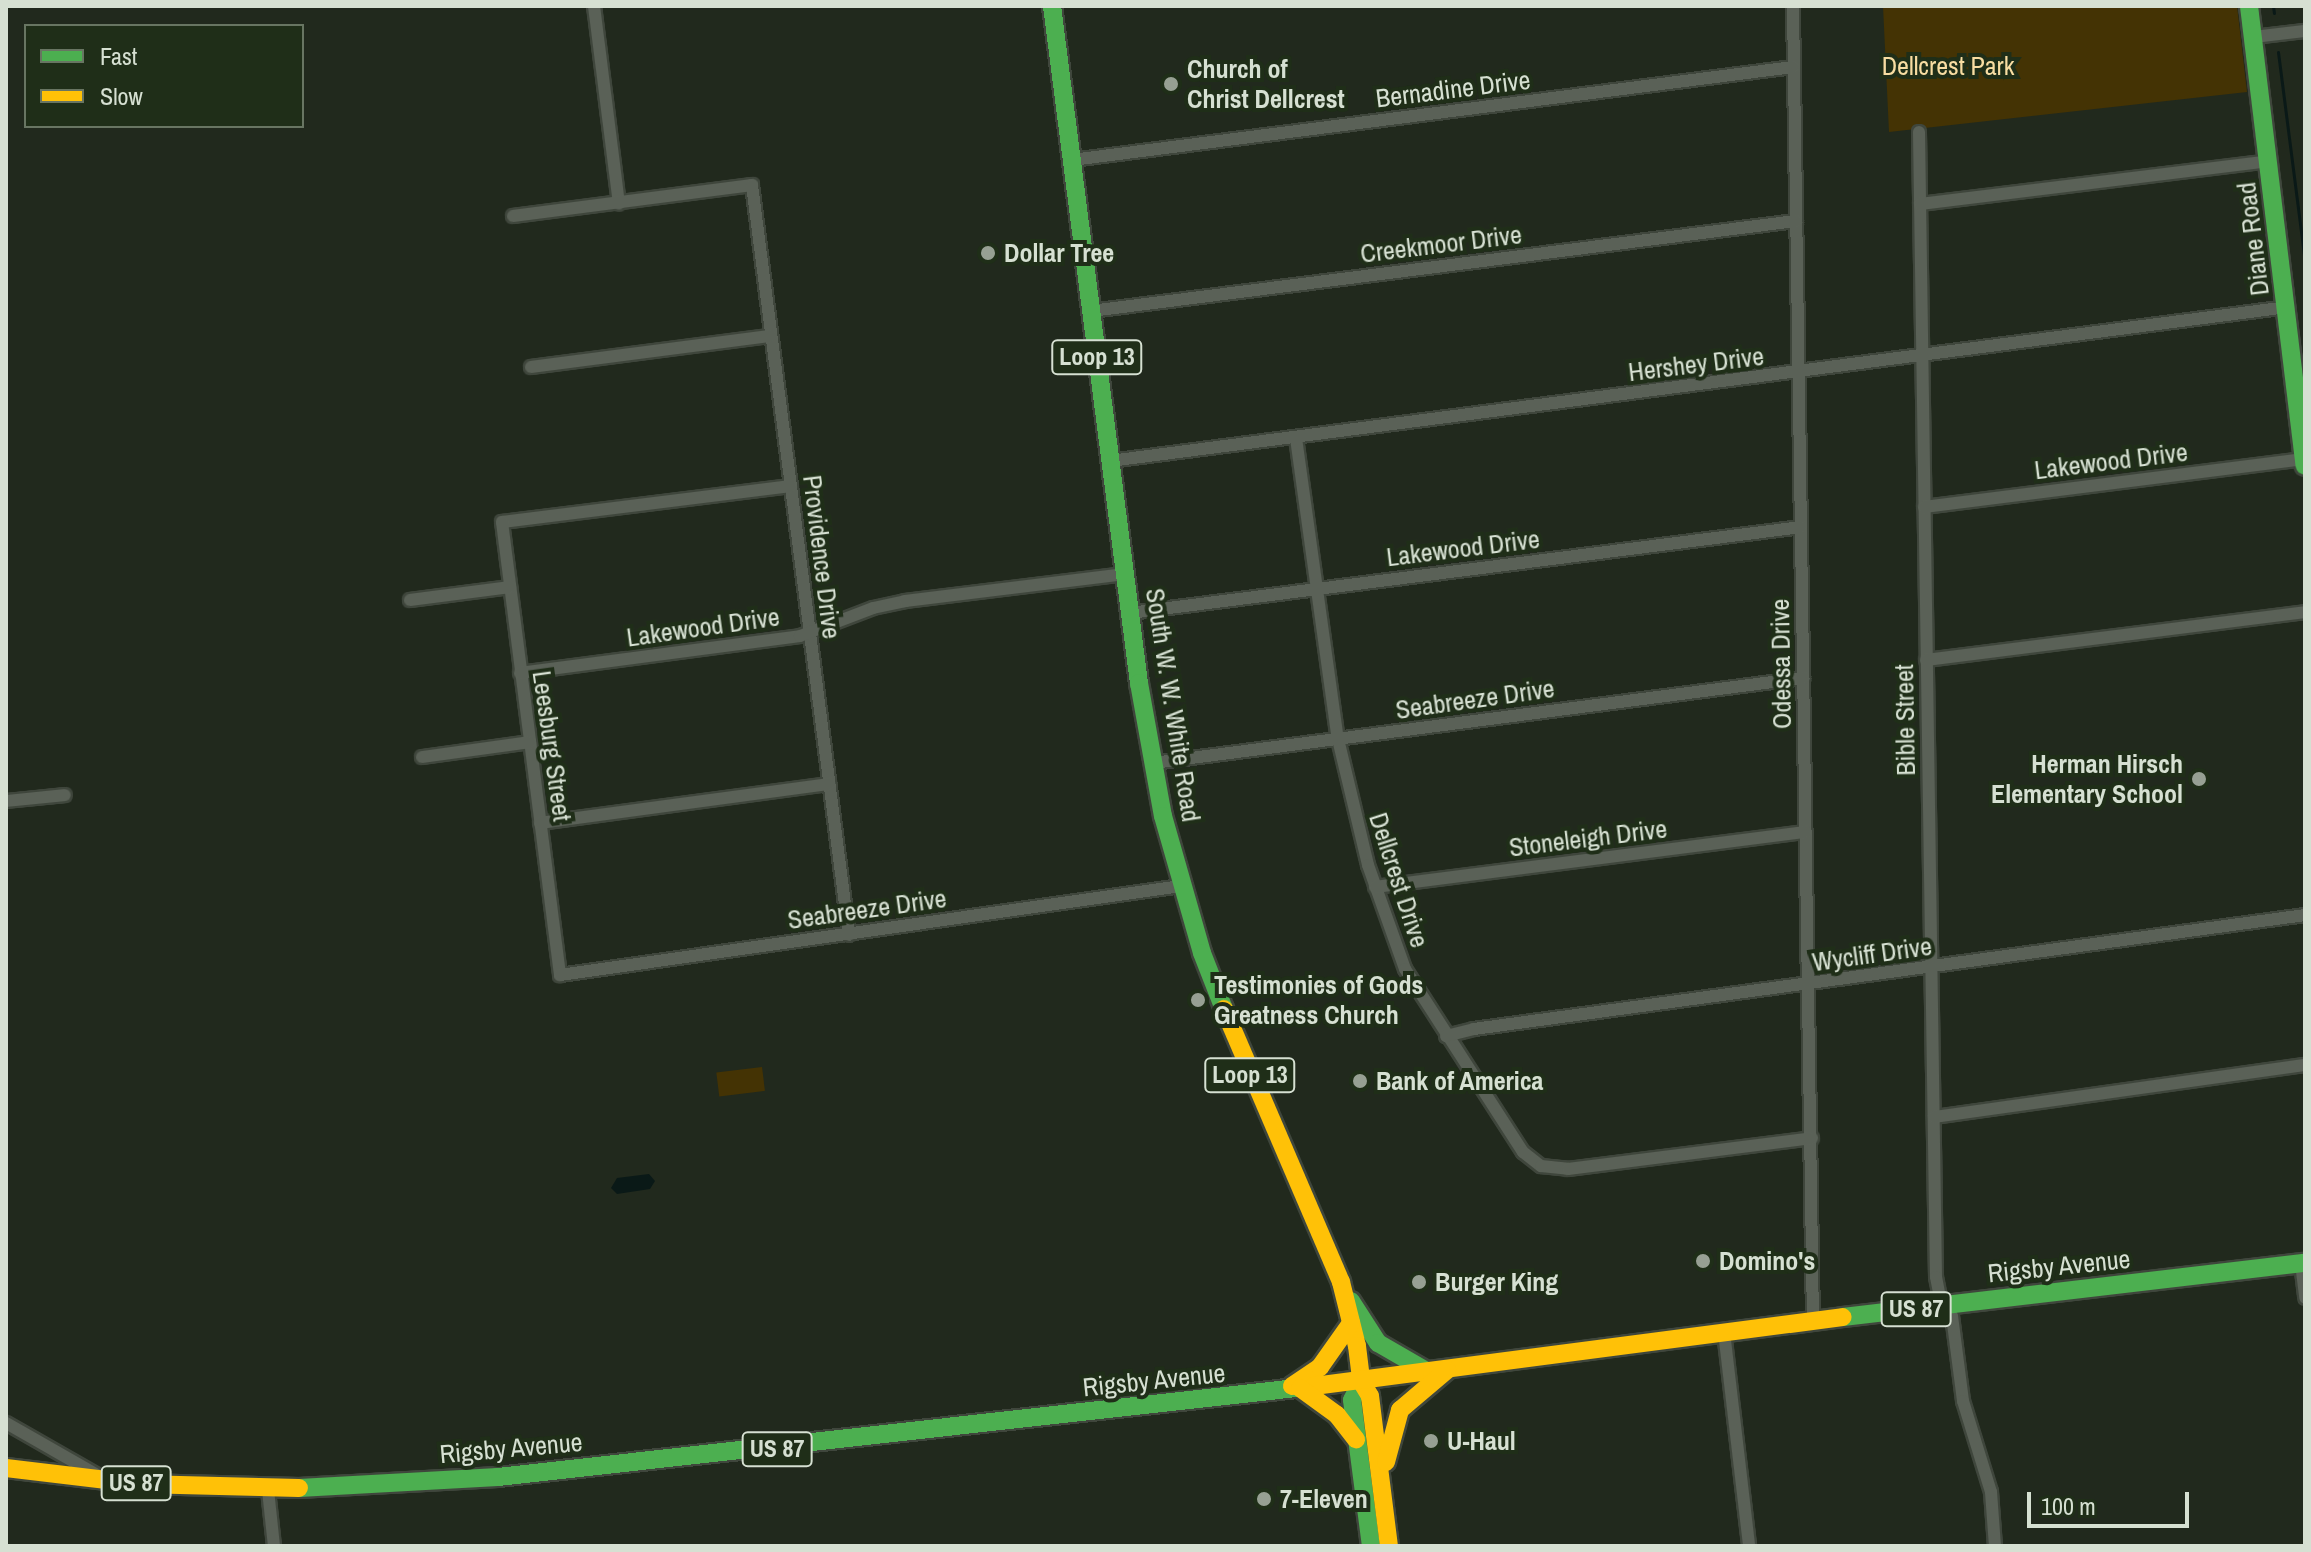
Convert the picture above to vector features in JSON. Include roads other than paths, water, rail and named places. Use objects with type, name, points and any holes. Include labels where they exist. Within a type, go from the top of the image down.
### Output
[{"type":"main road","name":"South W. W. White Road","points":[[1052,6],[1130,613],[1153,763],[1181,886],[1202,953],[1247,1068],[1307,1196],[1344,1291],[1361,1381],[1370,1396],[1389,1546]]},
{"type":"main road","name":"Diane Road","points":[[2249,6],[2301,399],[2305,466]]},
{"type":"main road","name":"Rigsby Avenue","points":[[6,1468],[105,1480],[268,1490],[498,1477],[809,1446],[1361,1381],[1813,1320],[2303,1263]]},
{"type":"main road","points":[[1344,1291],[1378,1343],[1428,1372]]},
{"type":"main road","points":[[1351,1323],[1320,1367],[1292,1389],[1337,1415],[1357,1441]]},
{"type":"main road","points":[[1360,1466],[1382,1473],[1400,1410],[1448,1369]]},
{"type":"main road","name":"South W. W. White Road","points":[[1361,1381],[1352,1400],[1371,1546]]},
{"type":"street","points":[[513,216],[619,203],[594,6]]},
{"type":"street","name":"Odessa Drive","points":[[1793,6],[1813,1320]]},
{"type":"street","points":[[2253,37],[2305,31]]},
{"type":"street","name":"Bernadine Drive","points":[[1072,160],[1793,67]]},
{"type":"street","name":"Bible Street","points":[[1919,132],[1936,1277],[1940,1297],[1947,1305],[1963,1401],[1991,1492],[1995,1546]]},
{"type":"street","points":[[1920,204],[2269,161]]},
{"type":"street","name":"Providence Drive","points":[[619,203],[752,185],[849,935]]},
{"type":"street","name":"Creekmoor Drive","points":[[1091,311],[1796,221]]},
{"type":"street","name":"Hershey Drive","points":[[1110,461],[2287,307]]},
{"type":"street","points":[[531,367],[771,336]]},
{"type":"street","name":"Dellcrest Drive","points":[[1296,438],[1338,739],[1355,820],[1375,887],[1398,956],[1446,1036],[1523,1152],[1541,1166],[1568,1169],[1812,1138]]},
{"type":"street","name":"Lakewood Drive","points":[[1924,507],[2304,459]]},
{"type":"street","name":"Leesburg Street","points":[[560,975],[502,522],[791,486]]},
{"type":"street","name":"Lakewood Drive","points":[[1130,613],[1801,527]]},
{"type":"street","name":"Lakewood Drive","points":[[520,673],[809,633],[873,608],[905,601],[1125,574]]},
{"type":"street","points":[[410,600],[510,587]]},
{"type":"street","points":[[1926,660],[2305,612]]},
{"type":"street","name":"Seabreeze Drive","points":[[1153,763],[1803,678]]},
{"type":"street","points":[[422,757],[530,742]]},
{"type":"street","points":[[540,823],[829,784]]},
{"type":"street","points":[[6,801],[65,795]]},
{"type":"street","name":"Stoneleigh Drive","points":[[1375,887],[1806,832]]},
{"type":"street","name":"Seabreeze Drive","points":[[560,975],[1181,886]]},
{"type":"street","name":"Wycliff Drive","points":[[1446,1036],[1474,1029],[2305,915]]},
{"type":"street","points":[[1934,1117],[2305,1065]]},
{"type":"street","points":[[2303,1263],[2305,1298]]},
{"type":"street","points":[[1724,1332],[1749,1546]]},
{"type":"street","points":[[6,1423],[105,1480]]},
{"type":"street","points":[[268,1490],[274,1546]]},
{"type":"waterway","points":[[2273,6],[2274,13]]},
{"type":"waterway","points":[[2278,52],[2305,263]]},
{"type":"place","name":"Church of Christ Dellcrest","points":[[1171,84]]},
{"type":"place","name":"Dollar Tree","points":[[988,253]]},
{"type":"place","name":"Herman Hirsch Elementary School","points":[[2199,779]]},
{"type":"place","name":"Testimonies of Gods Greatness Church","points":[[1198,1000]]},
{"type":"place","name":"Bank of America","points":[[1360,1081]]},
{"type":"place","name":"Domino's","points":[[1703,1261]]},
{"type":"place","name":"Burger King","points":[[1419,1282]]},
{"type":"place","name":"U-Haul","points":[[1431,1441]]},
{"type":"place","name":"7-Eleven","points":[[1264,1499]]},
{"type":"park label","name":"Dellcrest Park","points":[[1948,66]]}]
